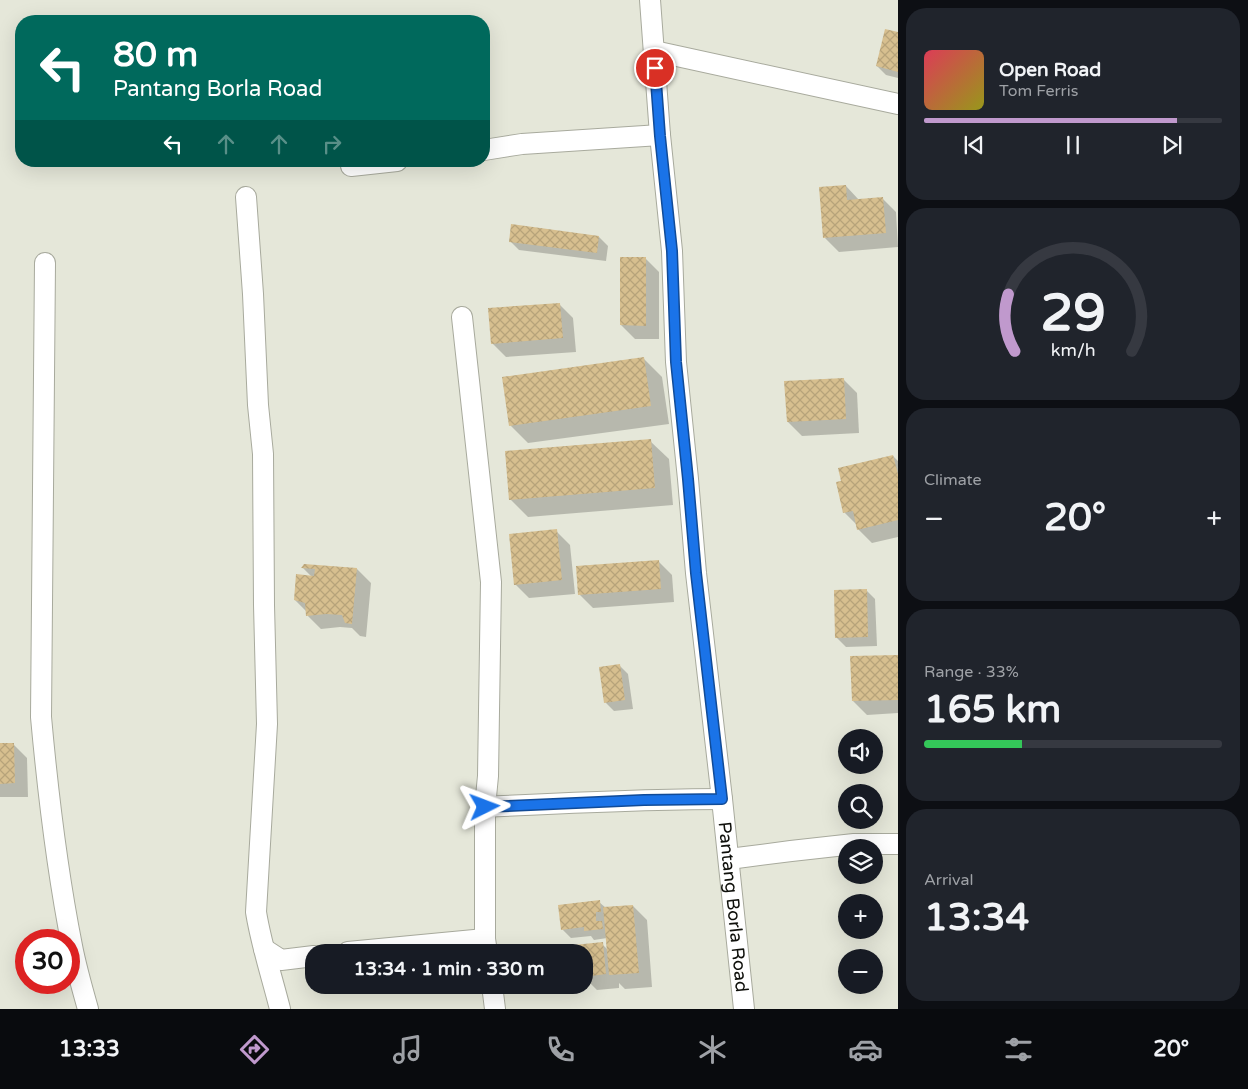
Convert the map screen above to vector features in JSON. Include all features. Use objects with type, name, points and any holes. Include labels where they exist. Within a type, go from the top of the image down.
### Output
[{"type":"street","name":"Pantang Borla Road","points":[[650,0],[660,136],[672,251],[676,362],[696,573],[729,859],[744,1009]]},
{"type":"street","points":[[654,51],[898,104]]},
{"type":"street","points":[[490,149],[522,144],[660,136]]},
{"type":"street","points":[[246,196],[258,405],[263,454],[267,724],[256,912],[259,932],[280,1009]]},
{"type":"street","points":[[45,263],[41,717],[47,783],[58,865],[72,947],[88,1009]]},
{"type":"street","points":[[462,317],[491,582],[488,776],[485,807],[486,944]]},
{"type":"street","points":[[485,807],[592,801],[722,799]]},
{"type":"street","points":[[729,859],[854,844],[898,844]]},
{"type":"street","points":[[264,949],[281,960],[305,957]]},
{"type":"street","points":[[493,994],[495,1009]]},
{"type":"building","points":[[885,29],[898,32],[898,72],[876,66]]},
{"type":"building","points":[[846,185],[847,200],[883,197],[886,233],[823,238],[819,187]]},
{"type":"building","points":[[511,224],[599,236],[597,253],[509,242]]},
{"type":"building","points":[[620,257],[646,257],[646,326],[620,325]]},
{"type":"building","points":[[560,303],[563,338],[491,344],[488,308]]},
{"type":"building","points":[[644,357],[651,406],[509,426],[502,377]]},
{"type":"building","points":[[844,378],[846,419],[787,422],[784,381]]},
{"type":"building","points":[[651,439],[655,488],[509,500],[505,451]]},
{"type":"building","points":[[893,455],[898,474],[898,520],[857,530],[853,511],[843,513],[836,482],[841,481],[838,468]]},
{"type":"building","points":[[557,529],[562,580],[514,585],[509,534]]},
{"type":"building","points":[[659,560],[661,589],[578,595],[576,566]]},
{"type":"building","points":[[304,564],[357,568],[352,624],[345,623],[342,615],[306,616],[305,603],[294,600],[296,574],[314,576],[315,569],[301,568]]},
{"type":"building","points":[[867,589],[868,637],[835,638],[834,590]]},
{"type":"building","points":[[898,655],[898,700],[852,701],[850,656]]},
{"type":"building","points":[[620,664],[625,700],[604,703],[599,667]]},
{"type":"building","points":[[0,743],[14,743],[15,783],[0,784]]},
{"type":"building","points":[[600,900],[601,912],[596,912],[596,921],[602,921],[603,929],[584,931],[584,927],[561,930],[558,905]]},
{"type":"building","points":[[633,905],[639,973],[609,975],[603,907]]},
{"type":"building","points":[[603,942],[606,974],[593,976],[593,944],[584,944]]},
{"type":"route","points":[[485,807],[572,802],[722,799],[696,573],[676,362],[672,251],[655,68]]}]
